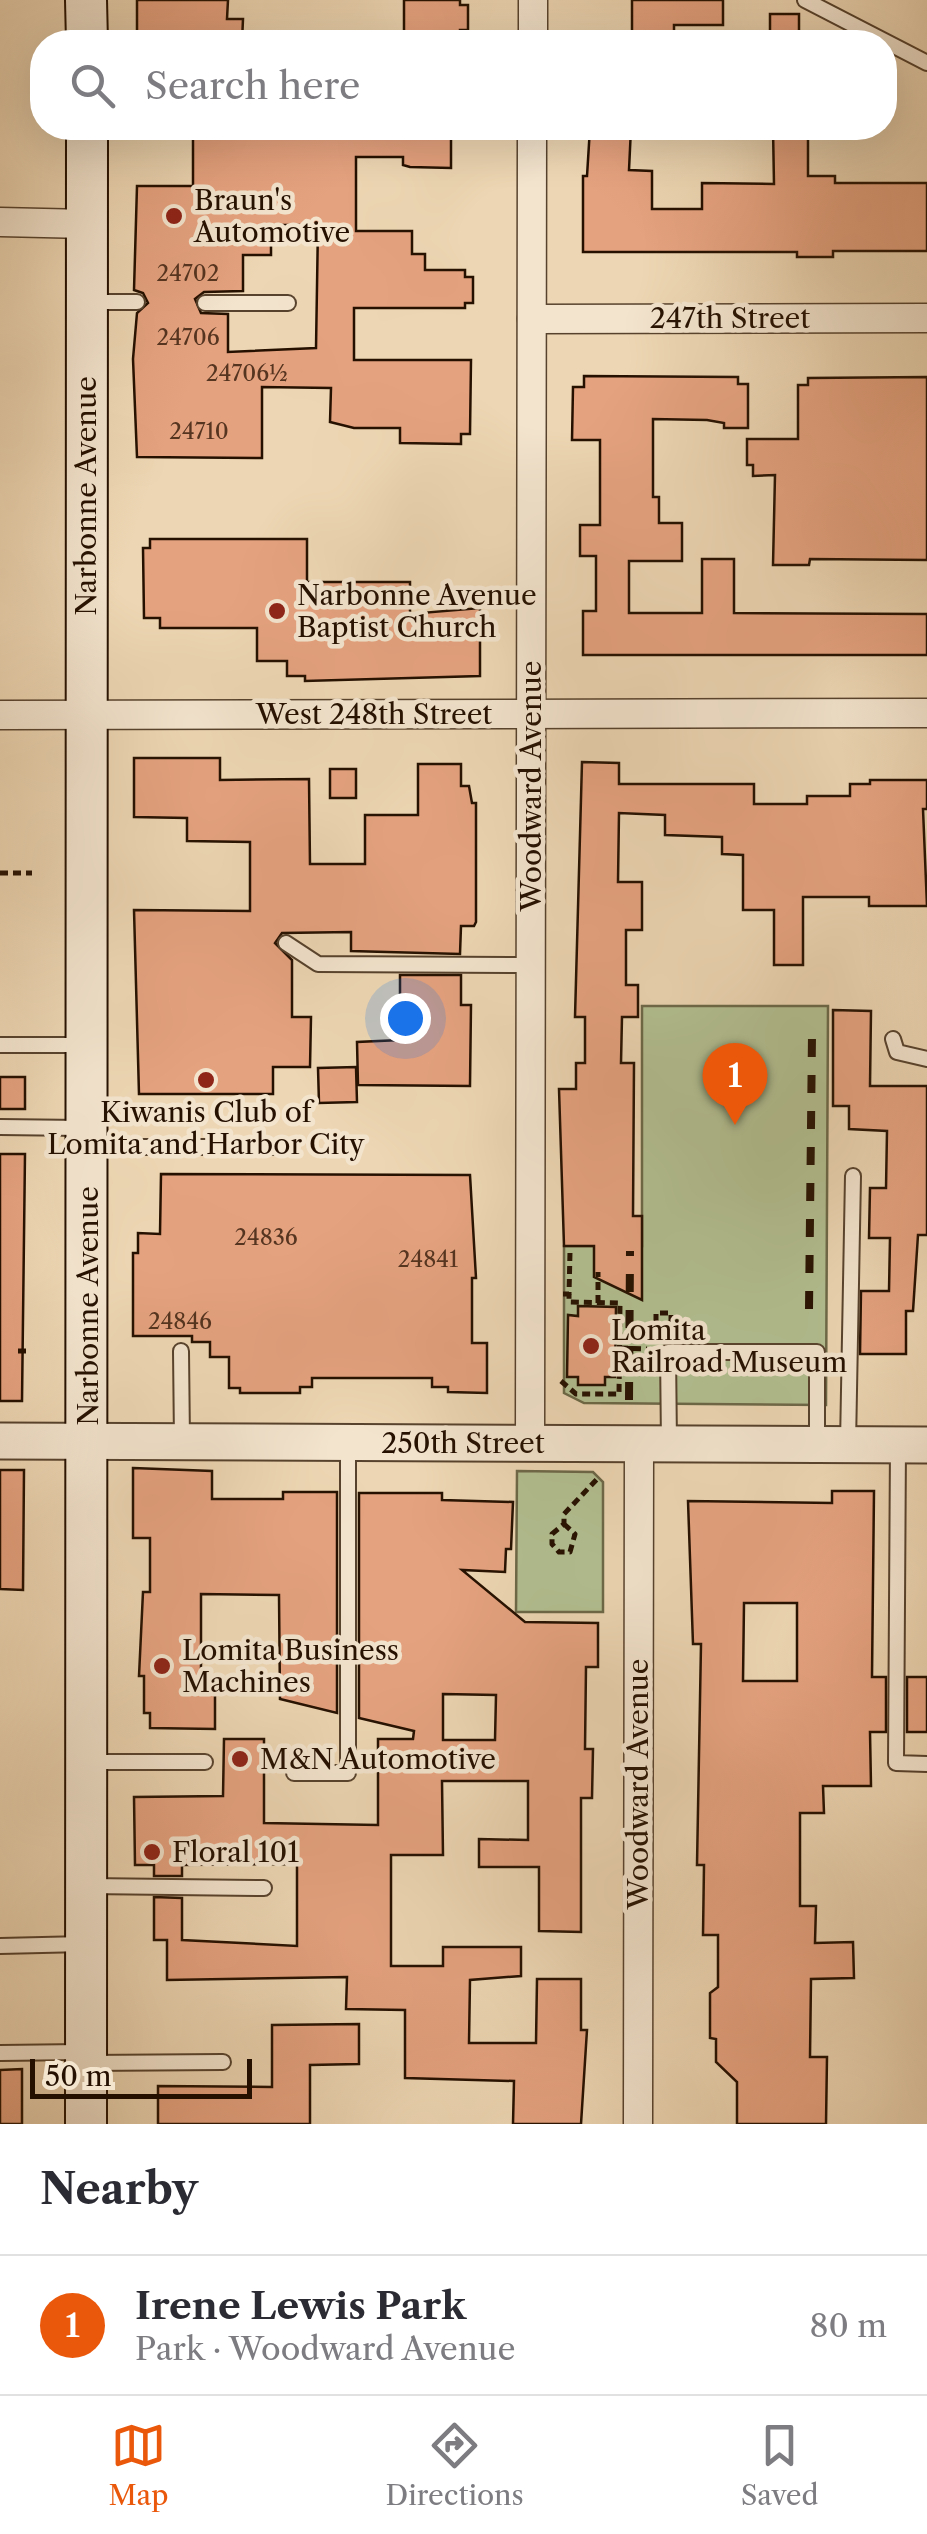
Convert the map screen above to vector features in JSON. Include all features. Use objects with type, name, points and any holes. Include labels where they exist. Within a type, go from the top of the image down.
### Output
[{"type":"main road","points":[[86,0],[86,30]]},
{"type":"main road","name":"Narbonne Avenue","points":[[86,2124],[87,140]]},
{"type":"street","points":[[532,30],[533,0]]},
{"type":"street","name":"Woodward Avenue","points":[[530,1444],[532,140]]},
{"type":"street","points":[[0,222],[87,224]]},
{"type":"street","name":"247th Street","points":[[532,319],[927,318]]},
{"type":"street","name":"West 248th Street","points":[[0,715],[927,712]]},
{"type":"street","name":"250th Street","points":[[0,1441],[912,1445]]},
{"type":"street","name":"Woodward Avenue","points":[[638,2124],[654,1444]]},
{"type":"lane","points":[[806,0],[864,30]]},
{"type":"lane","points":[[897,47],[927,63]]},
{"type":"lane","points":[[87,302],[137,302]]},
{"type":"lane","points":[[205,302],[288,303]]},
{"type":"lane","points":[[286,943],[318,964],[531,964]]},
{"type":"lane","points":[[893,1040],[897,1052],[927,1059]]},
{"type":"lane","points":[[0,1045],[86,1046]]},
{"type":"lane","points":[[0,1127],[87,1138],[285,1147]]},
{"type":"lane","points":[[832,1444],[853,1176]]},
{"type":"lane","points":[[180,1351],[182,1442]]},
{"type":"lane","points":[[654,1444],[668,1352],[817,1352],[832,1444]]},
{"type":"lane","points":[[294,1773],[348,1773],[348,1442]]},
{"type":"lane","points":[[912,1445],[896,1764],[927,1764]]},
{"type":"lane","points":[[88,1762],[204,1762]]},
{"type":"lane","points":[[87,1886],[264,1888]]},
{"type":"lane","points":[[0,1946],[87,1944]]},
{"type":"lane","points":[[0,2052],[223,2062]]},
{"type":"path","points":[[0,873],[32,873]]},
{"type":"path","points":[[562,1381],[576,1394],[620,1394],[620,1303],[569,1302],[566,1294],[570,1252]]},
{"type":"path","points":[[598,1272],[598,1303]]},
{"type":"path","points":[[656,1313],[671,1313]]},
{"type":"path","points":[[620,1348],[656,1349]]},
{"type":"path","points":[[18,1352],[30,1352]]},
{"type":"path","points":[[564,1524],[552,1534],[552,1544],[560,1552],[570,1552],[575,1534],[564,1524],[564,1514],[599,1477]]},
{"type":"green space","points":[[642,1006],[828,1006],[826,1405],[584,1403],[564,1393],[564,1246],[642,1246]]},
{"type":"green space","points":[[517,1471],[593,1472],[603,1482],[603,1612],[516,1612]]},
{"type":"building","points":[[137,0],[228,0],[227,19],[243,19],[243,30],[137,30]]},
{"type":"building","points":[[404,0],[460,0],[460,5],[468,5],[468,30],[404,30]]},
{"type":"building","points":[[632,0],[723,0],[723,25],[632,30]]},
{"type":"building","points":[[770,14],[799,14],[799,30],[770,30]]},
{"type":"building","points":[[193,140],[451,140],[451,168],[410,167],[403,165],[403,157],[356,157],[356,231],[412,231],[412,254],[425,254],[425,270],[465,270],[465,277],[473,277],[473,303],[465,303],[465,308],[354,308],[354,360],[471,360],[470,434],[461,434],[461,444],[400,443],[400,428],[354,428],[330,422],[331,388],[262,387],[262,458],[137,457],[133,359],[137,313],[148,303],[143,293],[134,290],[137,186],[193,186]],"holes":[[[271,225],[318,225],[316,348],[228,352],[228,314],[201,313],[195,299],[204,292],[243,291],[243,255],[271,255]]]},
{"type":"building","points":[[589,140],[630,140],[629,170],[652,171],[652,209],[702,209],[702,183],[774,184],[773,140],[808,140],[808,176],[835,176],[835,183],[927,183],[927,251],[833,251],[833,257],[797,257],[797,252],[583,252],[583,176],[587,176]]},
{"type":"building","points":[[584,376],[738,377],[738,384],[748,384],[748,428],[724,428],[724,423],[707,420],[653,419],[653,497],[659,497],[659,523],[682,523],[682,561],[629,561],[629,613],[702,613],[702,559],[734,559],[734,613],[927,614],[927,655],[583,655],[583,611],[596,611],[596,556],[580,556],[580,525],[600,525],[600,440],[572,440],[573,387],[584,387]]},
{"type":"building","points":[[927,377],[927,560],[810,559],[809,565],[773,565],[775,475],[753,476],[753,465],[747,465],[747,439],[798,439],[798,385],[808,385],[808,378]]},
{"type":"building","name":"Narbonne Avenue Baptist Church","points":[[150,539],[307,539],[307,582],[410,582],[410,614],[480,608],[480,676],[305,681],[305,676],[287,676],[287,661],[257,661],[257,628],[160,628],[160,618],[144,618],[143,548],[150,548]]},
{"type":"building","points":[[134,758],[220,758],[220,780],[309,779],[310,864],[365,864],[365,815],[418,815],[418,764],[461,764],[461,786],[469,786],[472,803],[476,803],[476,922],[474,926],[461,926],[460,954],[351,951],[351,932],[282,933],[275,943],[292,960],[292,1017],[311,1017],[310,1067],[273,1067],[273,1094],[139,1094],[134,910],[250,911],[250,842],[187,841],[187,818],[134,817]]},
{"type":"building","points":[[582,762],[619,763],[619,784],[754,784],[754,804],[807,804],[807,796],[850,796],[850,784],[870,784],[870,780],[927,780],[927,809],[923,809],[927,906],[869,906],[869,897],[803,897],[803,965],[774,965],[774,910],[743,910],[743,855],[722,854],[722,837],[665,835],[665,815],[619,813],[618,882],[642,882],[642,930],[626,930],[626,985],[638,985],[638,1017],[622,1017],[621,1063],[634,1063],[633,1216],[642,1216],[642,1300],[594,1277],[594,1246],[564,1246],[559,1089],[576,1089],[576,1063],[585,1063],[585,1017],[575,1017]]},
{"type":"building","points":[[330,769],[356,769],[356,798],[330,798]]},
{"type":"building","points":[[400,975],[461,975],[461,1005],[471,1005],[470,1086],[358,1085],[357,1042],[400,1040]]},
{"type":"building","points":[[833,1010],[871,1011],[870,1086],[927,1086],[927,1235],[918,1235],[913,1311],[906,1311],[906,1354],[860,1354],[861,1291],[889,1291],[890,1238],[869,1238],[870,1188],[886,1188],[887,1131],[849,1129],[849,1106],[833,1106]]},
{"type":"building","points":[[356,1067],[357,1102],[319,1103],[318,1068]]},
{"type":"building","points":[[0,1077],[25,1077],[25,1109],[0,1109]]},
{"type":"building","points":[[0,1154],[25,1154],[22,1401],[0,1401]]},
{"type":"building","points":[[161,1174],[470,1175],[476,1278],[472,1278],[472,1343],[487,1343],[487,1393],[448,1392],[448,1387],[432,1387],[432,1378],[312,1378],[312,1387],[300,1387],[300,1393],[240,1393],[240,1388],[229,1388],[229,1357],[210,1357],[210,1342],[192,1342],[192,1336],[133,1336],[133,1253],[138,1253],[138,1233],[160,1234]]},
{"type":"building","name":"Lomita Railroad Museum","points":[[578,1306],[616,1307],[615,1377],[605,1377],[605,1385],[578,1385],[578,1377],[567,1377],[568,1315],[578,1316]]},
{"type":"building","points":[[133,1468],[212,1471],[212,1499],[283,1499],[283,1492],[337,1492],[337,1713],[280,1699],[279,1595],[201,1594],[201,1692],[215,1692],[215,1729],[150,1728],[150,1713],[144,1713],[144,1676],[139,1676],[143,1592],[150,1592],[150,1538],[133,1538]]},
{"type":"building","points":[[0,1470],[24,1470],[23,1590],[0,1589]]},
{"type":"building","points":[[832,1491],[874,1491],[872,1677],[886,1677],[886,1732],[870,1732],[871,1786],[823,1786],[824,1813],[800,1813],[800,1906],[816,1906],[815,1943],[853,1942],[854,1978],[811,1979],[810,2057],[827,2057],[826,2124],[737,2124],[737,2082],[716,2062],[716,2039],[710,2038],[710,1993],[718,1987],[718,1935],[703,1935],[704,1865],[697,1865],[701,1644],[693,1644],[688,1501],[832,1503]],"holes":[[[744,1603],[797,1603],[797,1681],[743,1681]]]},
{"type":"building","points":[[359,1493],[442,1493],[442,1500],[513,1502],[511,1549],[506,1549],[505,1572],[462,1570],[525,1622],[598,1623],[598,1667],[586,1667],[585,1749],[593,1749],[592,1798],[581,1798],[581,1932],[539,1931],[539,1867],[479,1867],[479,1839],[528,1840],[528,1781],[442,1781],[443,1855],[391,1855],[391,1966],[443,1966],[443,1947],[521,1947],[521,1976],[470,1980],[469,2043],[536,2043],[537,1979],[581,1979],[581,2030],[587,2030],[581,2124],[513,2124],[514,2081],[405,2078],[405,2010],[346,2009],[347,1977],[167,1980],[167,1940],[154,1940],[154,1897],[182,1898],[182,1940],[297,1946],[297,1864],[182,1865],[182,1876],[154,1876],[154,1865],[135,1865],[134,1797],[223,1796],[224,1739],[264,1739],[264,1823],[378,1825],[378,1739],[413,1739],[414,1731],[359,1718]],"holes":[[[443,1694],[496,1695],[495,1740],[443,1740]]]},
{"type":"building","points":[[907,1677],[927,1677],[927,1732],[907,1732]]},
{"type":"building","points":[[359,2024],[359,2064],[310,2065],[310,2124],[158,2124],[158,2086],[272,2087],[272,2025]]},
{"type":"building","points":[[22,2069],[22,2124],[0,2124],[0,2070]]},
{"type":"railway","points":[[809,1309],[812,1035]]},
{"type":"railway","points":[[629,1400],[630,1251]]},
{"type":"place","name":"Braun's Automotive","points":[[174,216]]},
{"type":"place","name":"Narbonne Avenue Baptist Church","points":[[277,611]]},
{"type":"place","name":"Kiwanis Club of Lomita and Harbor City","points":[[206,1080]]},
{"type":"place","name":"Irene Lewis Park","points":[[735,1125]]},
{"type":"place","name":"Lomita Railroad Museum","points":[[591,1346]]},
{"type":"place","name":"Lomita Business Machines","points":[[162,1666]]},
{"type":"place","name":"M&N Automotive","points":[[240,1759]]},
{"type":"place","name":"Floral 101","points":[[152,1852]]}]
